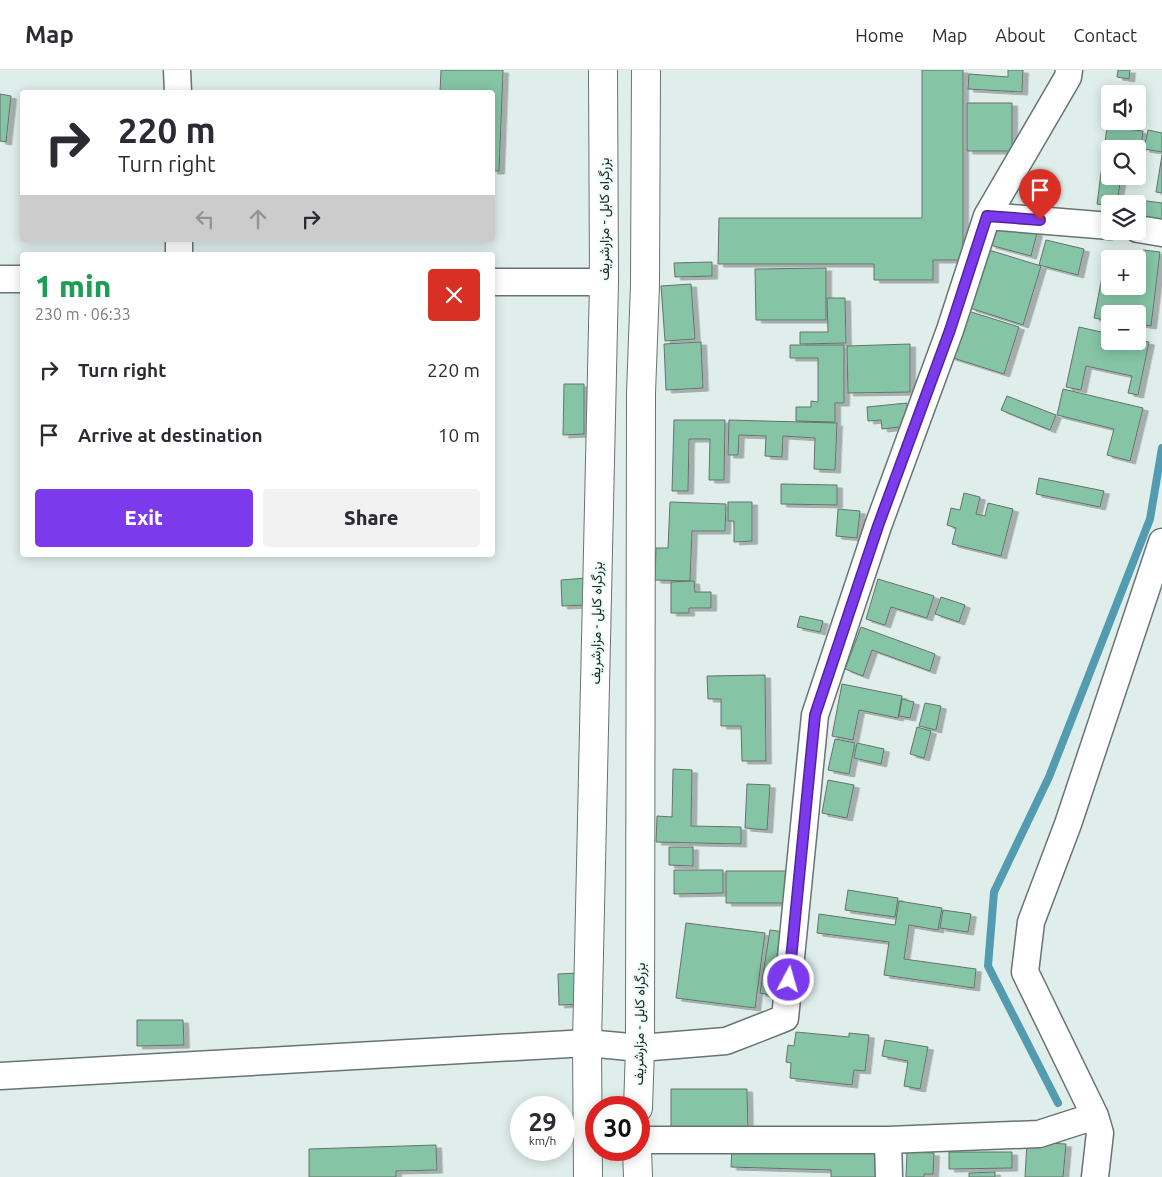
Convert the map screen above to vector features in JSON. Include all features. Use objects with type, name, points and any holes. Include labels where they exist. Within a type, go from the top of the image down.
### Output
[{"type":"highway","name":"بزرگراه کابل - مزارشریف","points":[[590,1096],[588,1043],[604,282],[603,70]]},
{"type":"highway","name":"بزرگراه کابل - مزارشریف","points":[[638,1096],[641,393],[645,285],[646,70]]},
{"type":"highway","name":"بزرگراه کابل - مزارشریف","points":[[588,1177],[590,1161]]},
{"type":"highway","points":[[637,1161],[638,1177]]},
{"type":"street","points":[[177,70],[178,90]]},
{"type":"street","points":[[0,1076],[588,1043],[640,1048],[726,1041],[785,1018],[815,715],[878,526],[950,330],[987,216],[1068,77],[1069,70]]},
{"type":"street","points":[[987,216],[1101,225]]},
{"type":"street","points":[[1146,230],[1162,233]]},
{"type":"street","points":[[0,279],[20,279]]},
{"type":"street","points":[[495,282],[604,282]]},
{"type":"street","points":[[1096,1177],[1100,1133],[1095,1116],[1025,972],[1030,922],[1068,824],[1162,542]]},
{"type":"street","points":[[650,1140],[888,1140],[1039,1134],[1095,1116]]},
{"type":"street","points":[[888,1140],[889,1177]]},
{"type":"building","points":[[441,70],[503,70],[499,171],[495,171],[495,90],[440,90]]},
{"type":"building","points":[[922,70],[963,70],[963,260],[933,260],[933,280],[874,280],[874,264],[718,264],[719,218],[922,218]]},
{"type":"building","points":[[1008,70],[1023,70],[1022,92],[968,89],[969,74],[1008,77]]},
{"type":"building","points":[[1118,70],[1130,70],[1129,79],[1117,77]]},
{"type":"building","points":[[0,94],[11,96],[6,142],[0,141]]},
{"type":"building","points":[[967,103],[1012,103],[1012,151],[967,151]]},
{"type":"building","points":[[1107,130],[1143,131],[1142,140],[1105,140]]},
{"type":"building","points":[[1148,130],[1162,133],[1162,152],[1146,149]]},
{"type":"building","points":[[1162,155],[1162,193],[1156,192]]},
{"type":"building","points":[[1101,173],[1101,185],[1120,185],[1118,195],[1101,195],[1101,205],[1097,204]]},
{"type":"building","points":[[1146,201],[1162,203],[1162,223],[1146,220]]},
{"type":"building","points":[[996,222],[1037,233],[1031,256],[990,245]]},
{"type":"building","points":[[1046,240],[1084,249],[1078,275],[1039,265]]},
{"type":"building","points":[[989,250],[1041,266],[1023,325],[970,308]]},
{"type":"building","points":[[1146,250],[1160,252],[1151,326],[1146,325],[1146,305],[1101,305],[1101,319],[1094,318],[1101,282],[1101,295],[1146,295]]},
{"type":"building","points":[[712,262],[712,276],[675,277],[674,263]]},
{"type":"building","points":[[826,268],[826,320],[756,320],[755,269]]},
{"type":"building","points":[[691,284],[695,339],[665,341],[661,286]]},
{"type":"building","points":[[827,298],[845,298],[846,343],[800,344],[800,332],[828,332]]},
{"type":"building","points":[[965,310],[1019,327],[1004,374],[950,357]]},
{"type":"building","points":[[1079,327],[1101,332],[1101,350],[1146,350],[1146,341],[1149,342],[1138,395],[1128,393],[1132,376],[1086,366],[1081,390],[1066,387]]},
{"type":"building","points":[[701,342],[703,388],[666,390],[664,344]]},
{"type":"building","points":[[910,344],[910,392],[848,393],[847,346]]},
{"type":"building","points":[[790,345],[844,345],[844,403],[835,403],[835,422],[796,421],[796,407],[811,407],[811,401],[818,402],[818,358],[790,358]]},
{"type":"building","points":[[564,384],[584,384],[584,434],[563,435]]},
{"type":"building","points":[[1063,389],[1143,408],[1130,461],[1107,455],[1114,429],[1057,415]]},
{"type":"building","points":[[1007,396],[1056,415],[1050,430],[1001,410]]},
{"type":"building","points":[[907,403],[909,426],[882,429],[881,420],[868,421],[867,407]]},
{"type":"building","points":[[674,420],[725,420],[724,480],[709,480],[710,439],[689,439],[688,491],[672,491]]},
{"type":"building","points":[[729,420],[837,423],[835,470],[814,469],[815,438],[783,436],[782,457],[765,456],[766,436],[739,435],[738,455],[728,455]]},
{"type":"building","points":[[1039,478],[1104,491],[1100,507],[1036,494]]},
{"type":"building","points":[[781,484],[837,485],[837,505],[781,504]]},
{"type":"building","points":[[964,493],[980,497],[976,514],[985,516],[988,503],[1013,509],[1001,556],[952,544],[956,528],[947,525],[951,508],[960,510]]},
{"type":"building","points":[[670,502],[726,504],[725,531],[692,531],[690,581],[655,580],[656,548],[668,548]]},
{"type":"building","points":[[728,502],[752,502],[752,541],[734,542],[734,521],[728,521]]},
{"type":"building","points":[[838,509],[860,511],[857,538],[836,536]]},
{"type":"building","points":[[586,578],[587,605],[562,606],[561,580]]},
{"type":"building","points":[[878,579],[934,596],[927,618],[891,607],[885,625],[866,619]]},
{"type":"building","points":[[694,581],[695,592],[711,592],[711,608],[689,608],[689,613],[671,613],[671,582]]},
{"type":"building","points":[[941,597],[965,605],[959,622],[935,614]]},
{"type":"building","points":[[800,616],[823,621],[820,632],[797,627]]},
{"type":"building","points":[[861,627],[935,654],[930,671],[872,650],[863,676],[845,669]]},
{"type":"building","points":[[765,675],[766,761],[742,761],[741,726],[721,726],[721,699],[708,699],[707,676]]},
{"type":"building","points":[[842,684],[902,696],[898,718],[859,710],[853,740],[832,736]]},
{"type":"building","points":[[902,699],[914,702],[910,718],[899,716]]},
{"type":"building","points":[[925,703],[941,706],[936,730],[919,726]]},
{"type":"building","points":[[917,727],[931,731],[924,758],[910,754]]},
{"type":"building","points":[[835,739],[855,743],[849,774],[828,770]]},
{"type":"building","points":[[857,743],[884,749],[881,764],[854,758]]},
{"type":"building","points":[[673,769],[692,770],[691,826],[741,827],[741,844],[656,842],[657,816],[672,817]]},
{"type":"building","points":[[828,780],[854,785],[847,818],[822,813]]},
{"type":"building","points":[[747,784],[770,785],[767,830],[745,828]]},
{"type":"building","points":[[669,847],[693,847],[693,866],[669,865]]},
{"type":"building","points":[[674,870],[723,870],[723,893],[674,894]]},
{"type":"building","points":[[726,871],[790,871],[790,903],[726,903]]},
{"type":"building","points":[[848,890],[898,898],[895,917],[845,910]]},
{"type":"building","points":[[899,901],[942,908],[938,930],[909,925],[904,959],[976,969],[974,988],[884,975],[889,942],[817,933],[819,914],[895,925]]},
{"type":"building","points":[[943,910],[971,914],[968,932],[940,928]]},
{"type":"building","points":[[686,923],[765,933],[755,1008],[676,998]]},
{"type":"building","points":[[770,930],[791,933],[782,997],[760,993]]},
{"type":"building","points":[[579,973],[581,1004],[559,1005],[558,974]]},
{"type":"building","points":[[137,1020],[183,1020],[184,1045],[137,1046]]},
{"type":"building","points":[[796,1032],[849,1037],[849,1033],[869,1035],[865,1071],[854,1070],[852,1085],[790,1078],[791,1063],[786,1062],[788,1045],[794,1046]]},
{"type":"building","points":[[885,1040],[928,1047],[920,1089],[904,1086],[908,1061],[882,1056]]},
{"type":"building","points":[[671,1089],[747,1089],[748,1134],[671,1135]]},
{"type":"building","points":[[1027,1142],[1066,1144],[1063,1177],[1025,1177]]},
{"type":"building","points":[[436,1145],[437,1170],[396,1171],[396,1177],[309,1177],[309,1149]]},
{"type":"building","points":[[732,1147],[879,1151],[878,1177],[831,1177],[831,1170],[731,1167]]},
{"type":"building","points":[[907,1152],[934,1153],[933,1174],[924,1174],[924,1177],[906,1177]]},
{"type":"building","points":[[949,1152],[1012,1152],[1012,1168],[949,1169]]},
{"type":"building","points":[[995,1172],[995,1177],[969,1177],[969,1173]]},
{"type":"waterway","points":[[1058,1103],[988,966],[994,892],[1049,777],[1150,519],[1162,448]]},
{"type":"route","points":[[789,980],[815,715],[878,526],[950,330],[987,216],[1040,220]]}]
